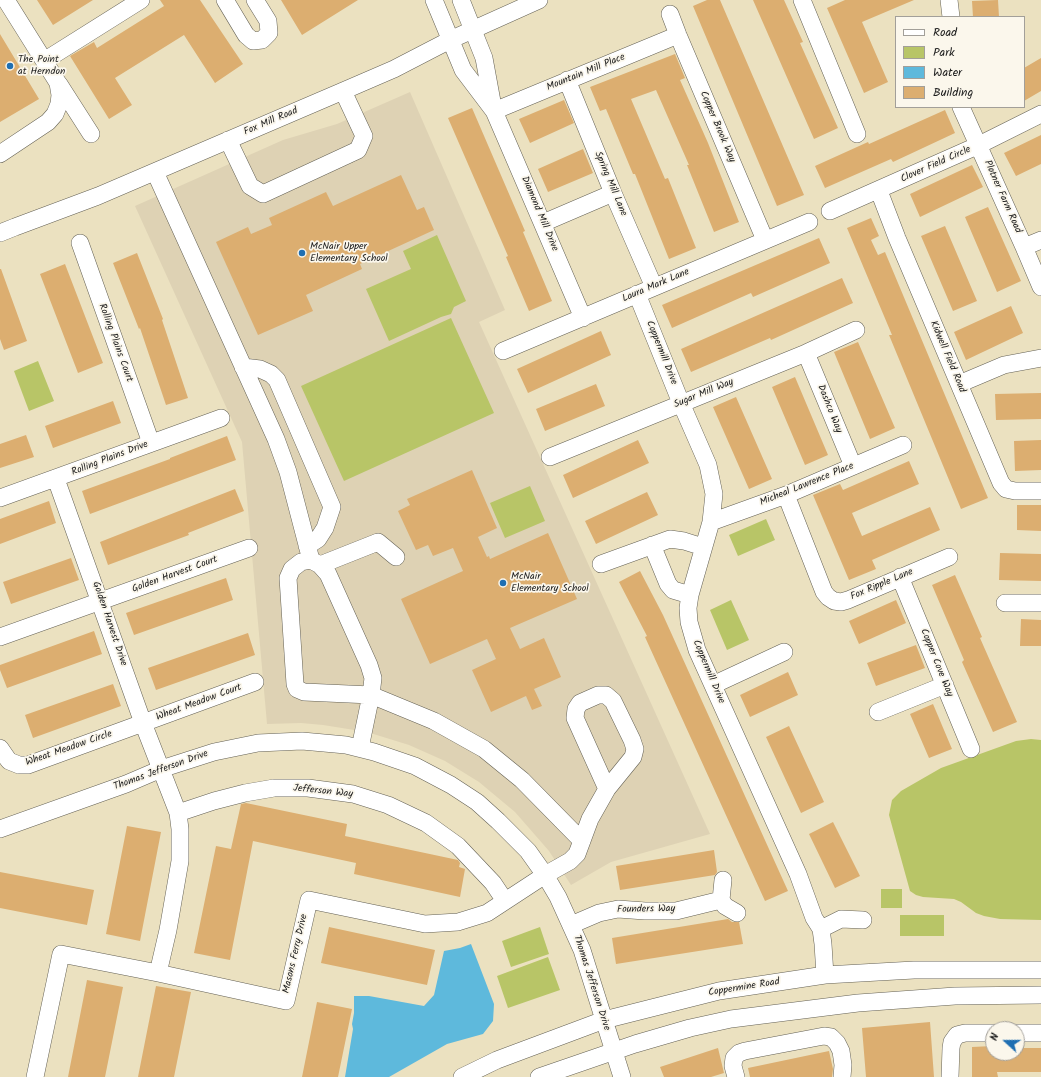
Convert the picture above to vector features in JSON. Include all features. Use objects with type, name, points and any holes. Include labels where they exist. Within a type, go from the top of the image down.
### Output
[{"type":"street","points":[[6,0],[91,134]]},
{"type":"street","points":[[44,61],[141,0]]},
{"type":"street","points":[[225,0],[246,36],[253,41],[262,40],[269,33],[268,21],[255,0]]},
{"type":"street","name":"Diamond Mill Drive","points":[[434,0],[463,70],[494,111]]},
{"type":"street","name":"Diamond Mill Drive","points":[[461,0],[484,58],[494,111],[583,318]]},
{"type":"street","name":"Fox Mill Road","points":[[0,233],[98,196],[394,69],[450,40],[538,0]]},
{"type":"street","points":[[802,0],[857,134]]},
{"type":"street","points":[[949,0],[951,16]]},
{"type":"street","name":"Copper Brook Way","points":[[670,14],[765,240]]},
{"type":"street","name":"Mountain Mill Place","points":[[494,111],[678,35]]},
{"type":"street","name":"Spring Mill Lane","points":[[567,80],[654,287]]},
{"type":"street","points":[[0,154],[52,118],[59,104],[60,96],[58,83]]},
{"type":"street","points":[[228,140],[250,186],[263,194],[358,150],[364,136],[343,91]]},
{"type":"street","name":"Plotner Farm Road","points":[[961,108],[1041,287]]},
{"type":"street","name":"Clover Field Circle","points":[[830,212],[979,145],[1041,114]]},
{"type":"street","points":[[155,172],[276,439],[288,472],[313,557],[328,574],[369,665],[373,678],[371,696],[360,748]]},
{"type":"street","name":"Kidwell Field Road","points":[[879,191],[897,238],[1001,483],[1006,489],[1015,491],[1041,491]]},
{"type":"street","points":[[543,223],[614,193]]},
{"type":"street","name":"Laura Mark Lane","points":[[503,351],[809,222]]},
{"type":"street","points":[[1024,247],[1041,240]]},
{"type":"street","name":"Rolling Plains Court","points":[[80,243],[151,443]]},
{"type":"street","name":"Coppermill Drive","points":[[637,294],[708,466],[714,494],[711,522],[690,596],[688,608],[689,622],[697,650],[798,874],[814,918],[821,929],[825,975]]},
{"type":"street","name":"Sugar Mill Way","points":[[550,457],[806,353],[856,330]]},
{"type":"street","name":"Dashco Way","points":[[806,353],[853,466]]},
{"type":"street","points":[[959,384],[1004,365],[1041,358]]},
{"type":"street","points":[[243,367],[260,369],[271,374],[276,380],[332,507],[325,528],[318,539],[313,557]]},
{"type":"street","name":"Rolling Plains Drive","points":[[0,498],[221,418]]},
{"type":"street","name":"Micheal Lawrence Place","points":[[711,522],[786,495],[903,445]]},
{"type":"street","name":"Golden Harvest Drive","points":[[56,479],[143,723],[178,813],[180,829],[180,861],[168,930],[158,973]]},
{"type":"street","name":"Fox Ripple Lane","points":[[786,495],[824,592],[834,601],[841,602],[949,557]]},
{"type":"street","points":[[600,564],[670,539],[684,541],[703,547]]},
{"type":"street","points":[[396,557],[378,542],[313,557],[301,562],[292,569],[288,578],[295,684],[297,688],[304,692],[371,696],[434,721],[484,749],[522,780],[582,841]]},
{"type":"street","points":[[652,545],[668,584],[674,590],[690,596]]},
{"type":"street","name":"Golden Harvest Court","points":[[101,602],[249,548]]},
{"type":"street","name":"Copper Cove Way","points":[[900,577],[971,749]]},
{"type":"street","points":[[0,637],[101,602]]},
{"type":"street","points":[[1005,603],[1041,603]]},
{"type":"street","points":[[713,685],[784,652]]},
{"type":"street","name":"Wheat Meadow Court","points":[[143,723],[255,682]]},
{"type":"street","points":[[878,712],[945,685]]},
{"type":"street","name":"Masons Ferry Drive","points":[[35,1077],[61,954],[158,973],[286,1001],[309,900],[425,924],[458,922],[487,914],[505,901],[570,861],[577,854],[590,819],[607,789],[633,757],[635,749],[613,701],[606,695],[598,695],[580,703],[576,709],[575,718],[607,789]]},
{"type":"street","name":"Wheat Meadow Circle","points":[[0,748],[10,761],[19,765],[28,764],[143,723]]},
{"type":"street","name":"Thomas Jefferson Drive","points":[[0,829],[126,784],[161,769],[214,752],[258,744],[288,741],[317,742],[360,748],[388,756],[428,772],[477,802],[504,826],[528,851],[546,875],[582,950],[622,1077]]},
{"type":"street","name":"Jefferson Way","points":[[178,813],[214,801],[245,793],[274,788],[308,788],[353,794],[388,805],[426,823],[458,846],[493,883],[505,901]]},
{"type":"street","points":[[723,880],[721,900],[725,906],[737,913]]},
{"type":"street","name":"Founders Way","points":[[571,925],[598,913],[618,909],[676,911],[721,900]]},
{"type":"street","points":[[821,929],[841,919],[863,920]]},
{"type":"street","name":"Coppermine Road","points":[[462,1077],[497,1060],[604,1020],[719,991],[825,975],[914,970],[1041,970]]},
{"type":"street","points":[[539,1077],[591,1058],[690,1028],[731,1019],[858,1003],[955,996],[1041,995]]},
{"type":"street","points":[[950,1077],[952,1042],[957,1035],[965,1033],[985,1033]]},
{"type":"street","points":[[1025,1033],[1041,1033]]},
{"type":"street","points":[[736,1077],[733,1066],[734,1058],[739,1053],[824,1036],[831,1037],[842,1051],[842,1077]]},
{"type":"shaded area","points":[[410,92],[505,310],[479,322],[710,834],[611,862],[571,885],[549,851],[515,812],[479,782],[445,761],[409,745],[367,732],[301,723],[267,724],[242,442],[135,206],[283,140],[337,124]]},
{"type":"green space","points":[[437,235],[466,301],[454,307],[451,314],[441,317],[389,341],[366,289],[411,269],[403,251]]},
{"type":"green space","points":[[451,318],[494,413],[344,481],[301,386]]},
{"type":"green space","points":[[38,361],[54,401],[29,411],[14,371]]},
{"type":"green space","points":[[530,486],[545,521],[505,538],[490,503]]},
{"type":"green space","points":[[766,519],[775,540],[738,556],[729,535]]},
{"type":"green space","points":[[731,600],[749,640],[727,650],[710,610]]},
{"type":"green space","points":[[1031,739],[1041,740],[1041,920],[1000,919],[984,916],[976,913],[961,902],[954,899],[923,897],[910,891],[889,815],[892,800],[901,791],[941,768],[1016,741]]},
{"type":"green space","points":[[881,889],[902,889],[902,908],[881,908]]},
{"type":"green space","points":[[900,915],[944,915],[944,936],[900,936]]},
{"type":"green space","points":[[540,927],[549,954],[511,967],[502,941]]},
{"type":"green space","points":[[548,957],[560,990],[508,1008],[497,976]]},
{"type":"water","points":[[471,944],[494,1004],[493,1021],[483,1034],[447,1044],[389,1077],[345,1077],[353,1029],[354,996],[369,996],[424,1006],[434,995],[444,951]]},
{"type":"building","points":[[37,0],[93,0],[53,25]]},
{"type":"building","points":[[160,0],[200,0],[243,64],[215,83],[184,35],[115,78],[132,105],[109,119],[70,56],[94,42],[97,48],[164,6]]},
{"type":"building","points":[[281,0],[358,0],[302,35]]},
{"type":"building","points":[[707,0],[720,0],[804,195],[777,206],[693,6]]},
{"type":"building","points":[[753,0],[784,0],[803,42],[800,43],[838,128],[814,139]]},
{"type":"building","points":[[845,0],[914,0],[862,22],[888,82],[864,93],[827,8]]},
{"type":"building","points":[[998,0],[999,16],[973,16],[972,1]]},
{"type":"building","name":"The Point at Herndon","points":[[0,34],[39,99],[0,122]]},
{"type":"building","points":[[675,54],[685,78],[680,80],[708,143],[739,222],[714,232],[687,165],[689,165],[656,90],[631,99],[665,179],[668,178],[696,248],[669,259],[635,174],[633,174],[606,109],[600,111],[590,87]]},
{"type":"building","points":[[1041,58],[1041,91],[1025,100],[1025,67]]},
{"type":"building","points":[[564,100],[574,123],[530,143],[519,119]]},
{"type":"building","points":[[472,108],[525,231],[523,232],[552,301],[529,311],[506,257],[508,256],[448,118]]},
{"type":"building","points":[[945,110],[955,133],[893,162],[891,159],[825,188],[815,166]]},
{"type":"building","points":[[1041,135],[1041,164],[1016,176],[1004,153]]},
{"type":"building","points":[[583,149],[593,173],[548,192],[538,169]]},
{"type":"building","points":[[972,165],[983,187],[920,217],[910,194]]},
{"type":"building","name":"McNair Upper Elementary School","points":[[401,175],[417,210],[424,207],[434,230],[360,264],[362,269],[306,295],[313,311],[258,335],[216,242],[248,227],[251,234],[272,225],[269,218],[326,192],[333,206]]},
{"type":"building","points":[[988,207],[1021,281],[997,292],[965,217]]},
{"type":"building","points":[[871,218],[879,236],[871,240],[878,255],[885,252],[988,498],[961,509],[889,335],[892,335],[847,228]]},
{"type":"building","points":[[945,226],[977,301],[953,311],[921,236]]},
{"type":"building","points":[[819,238],[830,263],[753,297],[751,293],[672,328],[662,305]]},
{"type":"building","points":[[137,253],[163,319],[162,320],[188,398],[166,405],[140,328],[139,329],[113,263]]},
{"type":"building","points":[[65,264],[103,363],[78,373],[40,274]]},
{"type":"building","points":[[0,269],[27,341],[4,350],[0,339]]},
{"type":"building","points":[[842,278],[853,303],[771,340],[770,338],[691,372],[681,349]]},
{"type":"building","points":[[1011,306],[1023,333],[966,360],[954,332]]},
{"type":"building","points":[[601,331],[611,355],[528,393],[517,369]]},
{"type":"building","points":[[858,342],[895,428],[870,439],[834,352]]},
{"type":"building","points":[[795,377],[828,455],[805,465],[772,387]]},
{"type":"building","points":[[596,384],[605,406],[545,431],[536,409]]},
{"type":"building","points":[[1041,393],[1041,419],[996,420],[995,394]]},
{"type":"building","points":[[736,397],[772,479],[749,489],[713,407]]},
{"type":"building","points":[[113,401],[121,423],[53,448],[45,426]]},
{"type":"building","points":[[26,435],[34,457],[0,468],[0,444]]},
{"type":"building","points":[[227,436],[236,460],[90,514],[82,491],[170,459]]},
{"type":"building","points":[[638,440],[649,463],[573,498],[563,475]]},
{"type":"building","points":[[1041,440],[1041,470],[1015,471],[1014,441]]},
{"type":"building","points":[[909,461],[919,484],[852,513],[862,536],[930,507],[940,530],[872,560],[876,569],[849,580],[813,495],[840,484],[843,490]]},
{"type":"building","name":"McNair Elementary School","points":[[472,470],[497,528],[478,537],[487,557],[489,556],[490,559],[548,533],[577,599],[510,628],[520,649],[544,638],[561,677],[534,689],[542,706],[532,710],[526,696],[491,712],[472,670],[496,659],[487,639],[430,664],[401,599],[463,571],[453,548],[433,556],[428,545],[416,550],[398,511],[410,505],[407,499]]},
{"type":"building","points":[[235,489],[244,511],[188,533],[189,535],[108,565],[100,542]]},
{"type":"building","points":[[647,492],[658,515],[596,544],[585,521]]},
{"type":"building","points":[[49,501],[56,523],[0,544],[0,519]]},
{"type":"building","points":[[1017,505],[1041,505],[1041,531],[1017,530]]},
{"type":"building","points":[[1000,553],[1041,554],[1041,581],[999,580]]},
{"type":"building","points":[[71,558],[79,580],[11,604],[3,582]]},
{"type":"building","points":[[640,571],[663,615],[788,891],[765,901],[645,637],[647,636],[619,582]]},
{"type":"building","points":[[955,575],[982,637],[980,638],[1017,722],[993,732],[962,662],[964,660],[932,585]]},
{"type":"building","points":[[226,578],[233,600],[134,635],[126,613]]},
{"type":"building","points":[[896,600],[906,623],[859,644],[849,621]]},
{"type":"building","points":[[1021,619],[1041,620],[1041,646],[1020,646]]},
{"type":"building","points":[[94,631],[102,654],[7,688],[0,670],[0,665]]},
{"type":"building","points":[[248,633],[255,655],[156,690],[148,668]]},
{"type":"building","points":[[916,645],[925,668],[876,686],[867,663]]},
{"type":"building","points":[[788,672],[798,695],[750,717],[740,695]]},
{"type":"building","points":[[113,684],[121,706],[33,738],[25,715]]},
{"type":"building","points":[[933,704],[952,749],[929,758],[910,714]]},
{"type":"building","points":[[789,726],[824,802],[801,813],[766,737]]},
{"type":"building","points":[[246,803],[347,824],[345,836],[458,860],[460,863],[459,867],[465,869],[460,897],[354,874],[356,863],[253,841],[230,960],[194,953],[216,846],[231,849],[241,804]]},
{"type":"building","points":[[833,822],[860,876],[835,888],[809,834]]},
{"type":"building","points":[[127,826],[161,832],[140,941],[106,934]]},
{"type":"building","points":[[714,850],[717,872],[715,875],[620,890],[616,866]]},
{"type":"building","points":[[0,872],[94,890],[87,925],[0,908]]},
{"type":"building","points":[[728,919],[732,922],[739,922],[743,944],[616,964],[612,938]]},
{"type":"building","points":[[329,927],[435,950],[427,985],[321,963]]},
{"type":"building","points":[[87,980],[123,987],[105,1077],[68,1077]]},
{"type":"building","points":[[156,986],[191,992],[174,1077],[138,1077]]},
{"type":"building","points":[[317,1002],[352,1009],[338,1077],[302,1077]]},
{"type":"building","points":[[930,1022],[934,1077],[866,1077],[862,1028]]},
{"type":"building","points":[[985,1046],[985,1061],[1025,1061],[1025,1048],[1041,1048],[1041,1072],[997,1072],[998,1077],[972,1077],[972,1047]]},
{"type":"building","points":[[718,1048],[724,1073],[711,1077],[664,1077],[660,1067]]},
{"type":"building","points":[[829,1051],[833,1069],[832,1077],[750,1077],[748,1068]]},
{"type":"place","name":"The Point at Herndon","points":[[10,66]]},
{"type":"place","name":"McNair Upper Elementary School","points":[[302,253]]},
{"type":"place","name":"McNair Elementary School","points":[[503,583]]}]
